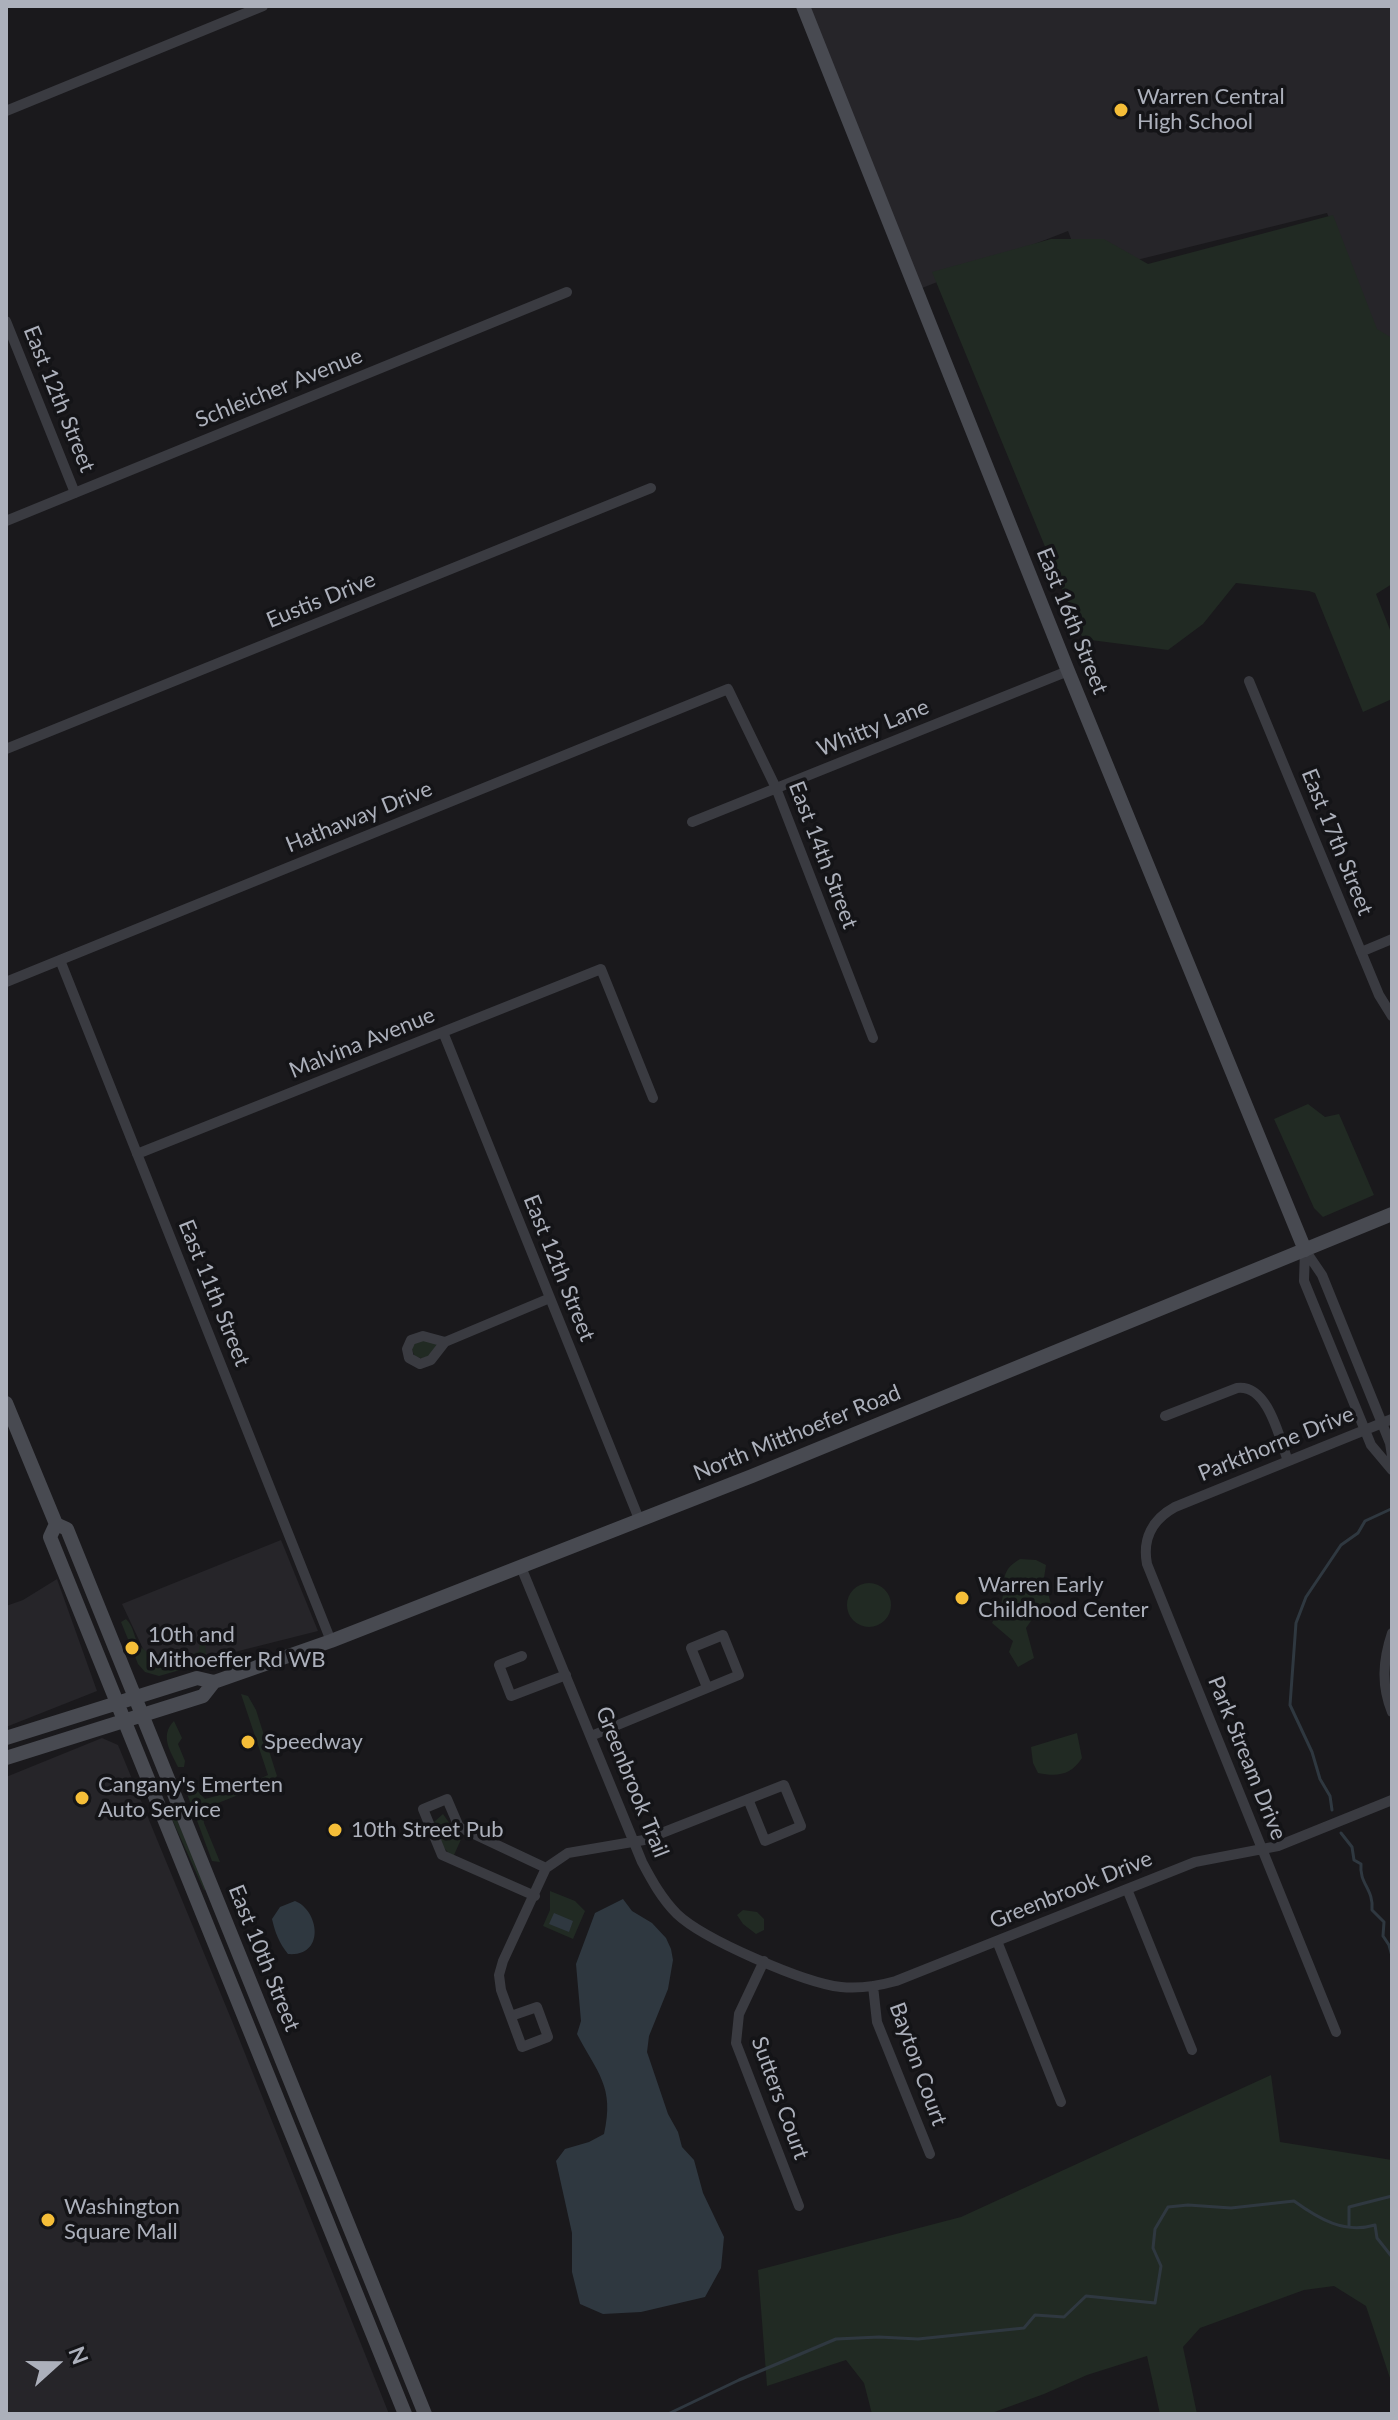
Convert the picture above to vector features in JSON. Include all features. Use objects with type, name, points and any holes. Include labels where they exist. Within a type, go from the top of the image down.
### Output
[{"type":"main road","name":"East 16th Street","points":[[803,6],[1068,671],[1305,1250]]},
{"type":"main road","name":"North Mitthoefer Road","points":[[6,1758],[203,1696],[214,1682],[331,1641],[765,1471],[1392,1214]]},
{"type":"main road","name":"East 10th Street","points":[[6,1403],[56,1524],[67,1529],[425,2414]]},
{"type":"main road","name":"East 10th Street","points":[[56,1524],[50,1537],[405,2414]]},
{"type":"main road","name":"North Mitthoefer Road","points":[[6,1738],[197,1678],[214,1682]]},
{"type":"street","points":[[6,111],[263,6]]},
{"type":"street","name":"Schleicher Avenue","points":[[6,521],[567,292]]},
{"type":"street","name":"East 12th Street","points":[[6,321],[75,493]]},
{"type":"street","name":"Eustis Drive","points":[[6,749],[651,488]]},
{"type":"street","name":"Whitty Lane","points":[[692,822],[1068,671]]},
{"type":"street","name":"East 17th Street","points":[[1249,681],[1379,995],[1392,1016]]},
{"type":"street","name":"East 14th Street","points":[[728,689],[776,788],[873,1038]]},
{"type":"street","name":"Hathaway Drive","points":[[6,982],[728,689]]},
{"type":"street","points":[[1361,952],[1392,939]]},
{"type":"street","name":"East 11th Street","points":[[60,960],[331,1641]]},
{"type":"street","name":"Malvina Avenue","points":[[137,1154],[601,969],[653,1098]]},
{"type":"street","name":"East 12th Street","points":[[443,1032],[639,1519]]},
{"type":"street","points":[[1305,1250],[1322,1275],[1387,1421],[1392,1456]]},
{"type":"street","points":[[1305,1250],[1304,1281],[1371,1445],[1392,1470]]},
{"type":"street","points":[[445,1342],[550,1298]]},
{"type":"street","points":[[1165,1416],[1237,1388],[1250,1388],[1263,1399],[1288,1461]]},
{"type":"street","name":"Parkthorne Drive","points":[[1175,1507],[1387,1421]]},
{"type":"street","name":"Park Stream Drive","points":[[1175,1507],[1159,1518],[1148,1535],[1145,1549],[1147,1564],[1336,2032]]},
{"type":"street","name":"Greenbrook Trail","points":[[521,1567],[655,1888],[676,1913],[711,1938],[764,1961]]},
{"type":"street","points":[[1392,1633],[1383,1675],[1392,1712]]},
{"type":"street","points":[[591,1736],[739,1675],[723,1635],[691,1648],[707,1687]]},
{"type":"street","points":[[522,1656],[499,1665],[511,1696],[566,1675]]},
{"type":"street","points":[[511,2016],[501,1990],[501,1968],[546,1868],[568,1853],[647,1839],[748,1799],[784,1785],[801,1826],[765,1841],[748,1799]]},
{"type":"street","points":[[535,1896],[442,1855],[423,1809],[447,1799],[459,1827],[546,1868]]},
{"type":"street","name":"Greenbrook Drive","points":[[764,1961],[830,1985],[873,1986],[896,1981],[1203,1859],[1284,1844],[1392,1800]]},
{"type":"street","points":[[1127,1889],[1192,2050]]},
{"type":"street","points":[[997,1941],[1061,2102]]},
{"type":"street","name":"Sutters Court","points":[[764,1961],[739,2014],[736,2043],[799,2206]]},
{"type":"street","name":"Bayton Court","points":[[873,1986],[877,2022],[930,2154]]},
{"type":"shaded area","name":"Warren Central High School","points":[[809,6],[1392,6],[1392,339],[1372,327],[1327,213],[1084,273],[1068,231],[922,288]]},
{"type":"shaded area","points":[[1333,215],[1377,329],[1392,338],[1392,584],[1376,594],[1392,635],[1392,699],[1363,712],[1315,593],[1309,591],[1236,583],[1203,624],[1168,650],[1083,639],[932,272],[1051,239],[1104,239],[1148,264]]},
{"type":"shaded area","points":[[1308,1104],[1325,1117],[1339,1114],[1374,1195],[1323,1217],[1314,1208],[1274,1119]]},
{"type":"shaded area","points":[[414,1342],[441,1343],[427,1357],[415,1357],[412,1350]]},
{"type":"shaded area","points":[[281,1540],[318,1631],[179,1666],[146,1655],[122,1604]]},
{"type":"shaded area","points":[[1020,1559],[1036,1560],[1046,1565],[1044,1578],[1051,1604],[1026,1628],[1034,1658],[1018,1667],[1009,1652],[1013,1641],[992,1623],[1001,1605],[1005,1574]]},
{"type":"shaded area","points":[[57,1579],[97,1691],[6,1727],[6,1606],[23,1600]]},
{"type":"shaded area","points":[[869,1583],[885,1589],[891,1605],[885,1621],[869,1627],[853,1621],[847,1605],[853,1589]]},
{"type":"shaded area","points":[[126,1619],[142,1648],[171,1665],[199,1651],[200,1640],[205,1644],[207,1660],[159,1676],[145,1672],[138,1664],[121,1622]]},
{"type":"shaded area","points":[[241,1694],[248,1696],[256,1710],[277,1776],[271,1782],[203,1809],[204,1823],[220,1862],[212,1861],[186,1791],[189,1782],[205,1799],[231,1792],[268,1775]]},
{"type":"shaded area","points":[[174,1721],[182,1738],[178,1744],[185,1761],[184,1767],[178,1767],[168,1744],[167,1732]]},
{"type":"shaded area","points":[[1077,1733],[1082,1758],[1078,1764],[1063,1773],[1038,1773],[1031,1747]]},
{"type":"shaded area","name":"Washington Square Mall","points":[[102,1738],[118,1745],[389,2414],[6,2414],[6,1777]]},
{"type":"shaded area","points":[[443,1814],[455,1831],[463,1835],[454,1855],[450,1855],[432,1833],[434,1822]]},
{"type":"shaded area","points":[[175,1815],[207,1889],[204,1890],[171,1817]]},
{"type":"shaded area","points":[[550,1891],[575,1901],[585,1911],[573,1939],[543,1926],[550,1910]]},
{"type":"shaded area","points":[[623,1899],[632,1911],[652,1923],[666,1938],[671,1949],[673,1960],[668,1989],[649,2036],[647,2052],[668,2114],[682,2147],[694,2160],[703,2193],[724,2237],[721,2268],[705,2297],[641,2312],[603,2314],[580,2304],[572,2272],[572,2233],[556,2161],[565,2149],[604,2134],[606,2092],[577,2034],[581,2021],[576,1964],[595,1913]]},
{"type":"shaded area","points":[[295,1901],[309,1914],[315,1932],[308,1948],[300,1953],[288,1954],[272,1919],[280,1907]]},
{"type":"shaded area","points":[[743,1910],[757,1912],[764,1919],[764,1930],[756,1934],[743,1924],[737,1915]]},
{"type":"shaded area","points":[[554,1913],[573,1921],[569,1932],[549,1924]]},
{"type":"shaded area","points":[[1271,2075],[1280,2142],[1392,2160],[1392,2384],[1366,2306],[1334,2286],[1304,2290],[1200,2328],[1183,2347],[1197,2414],[1160,2414],[1147,2356],[1087,2375],[989,2414],[872,2414],[864,2383],[846,2360],[767,2386],[758,2270],[961,2217]]},
{"type":"waterway","points":[[1332,1810],[1330,1796],[1290,1705],[1296,1623],[1306,1597],[1341,1545],[1358,1533],[1365,1521],[1391,1509]]},
{"type":"waterway","points":[[1341,1833],[1352,1847],[1354,1860],[1361,1864],[1372,1910],[1384,1922],[1383,1936],[1392,1956]]},
{"type":"waterway","points":[[1349,2227],[1349,2207],[1392,2196]]},
{"type":"waterway","points":[[668,2414],[836,2339],[918,2339],[1024,2328],[1035,2315],[1064,2317],[1086,2296],[1155,2303],[1161,2266],[1153,2248],[1155,2229],[1168,2207],[1231,2208],[1294,2201],[1313,2214],[1342,2226],[1375,2225],[1377,2238],[1392,2257]]},
{"type":"place","name":"Warren Central High School","points":[[1121,110]]},
{"type":"place","name":"Warren Early Childhood Center","points":[[962,1598]]},
{"type":"place","name":"10th and Mithoeffer Rd WB","points":[[132,1648]]},
{"type":"place","name":"Speedway","points":[[248,1742]]},
{"type":"place","name":"Cangany's Emerten Auto Service","points":[[82,1798]]},
{"type":"place","name":"10th Street Pub","points":[[335,1830]]},
{"type":"place","name":"Washington Square Mall","points":[[48,2220]]}]
